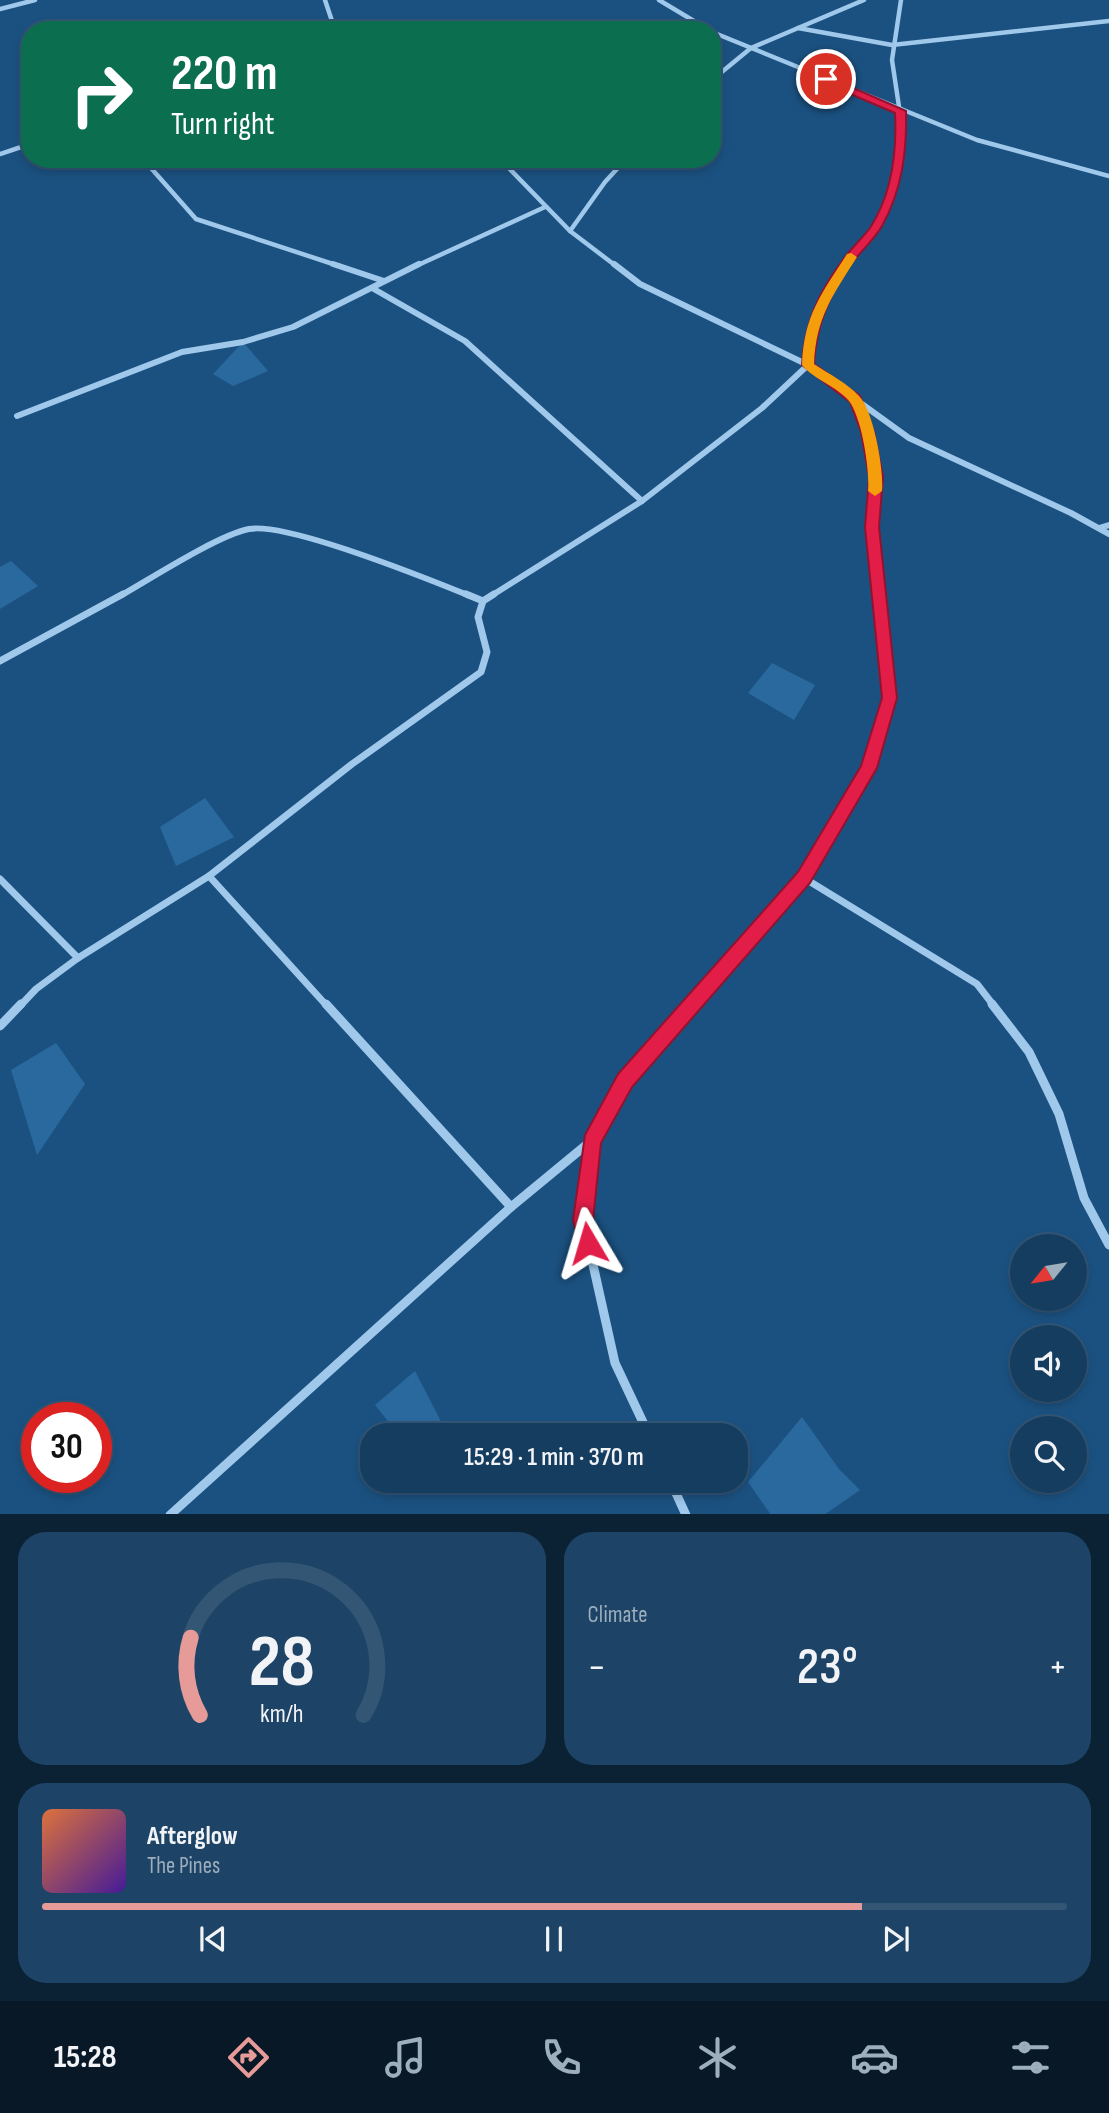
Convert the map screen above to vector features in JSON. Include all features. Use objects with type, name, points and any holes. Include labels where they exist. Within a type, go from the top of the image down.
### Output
[{"type":"street","points":[[0,9],[35,0]]},
{"type":"street","points":[[325,0],[332,21]]},
{"type":"street","points":[[659,0],[694,21]]},
{"type":"street","points":[[721,73],[751,48],[864,0]]},
{"type":"street","points":[[0,1026],[36,989],[78,958],[209,876],[352,764],[481,672],[487,652],[478,617],[483,601],[642,501],[762,408],[808,365],[809,340],[817,310],[846,263],[876,227],[893,187],[902,149],[901,111],[892,70],[892,45],[901,0]]},
{"type":"street","points":[[798,27],[892,45],[1109,21]]},
{"type":"street","points":[[721,36],[977,140],[1109,176]]},
{"type":"street","points":[[0,154],[21,147]]},
{"type":"street","points":[[151,168],[196,219],[384,281]]},
{"type":"street","points":[[508,168],[570,231],[640,284],[808,365],[908,438],[1109,534]]},
{"type":"street","points":[[570,231],[618,168]]},
{"type":"street","points":[[17,416],[182,352],[243,342],[293,327],[384,281],[545,207]]},
{"type":"street","points":[[372,288],[465,341],[642,501]]},
{"type":"street","points":[[643,1423],[615,1363],[583,1220],[592,1141],[625,1080],[804,878],[869,768],[890,698],[872,527],[876,477],[867,432],[856,400]]},
{"type":"street","points":[[1099,528],[1109,524]]},
{"type":"street","points":[[0,661],[215,544],[250,529],[277,530],[400,568],[483,601]]},
{"type":"street","points":[[209,876],[511,1207]]},
{"type":"street","points":[[804,878],[977,984],[1029,1052],[1059,1114],[1084,1198],[1109,1245]]},
{"type":"street","points":[[0,879],[78,958]]},
{"type":"street","points":[[170,1514],[511,1207],[592,1141]]},
{"type":"street","points":[[676,1493],[686,1514]]},
{"type":"building","points":[[243,342],[268,371],[233,386],[213,374]]},
{"type":"building","points":[[11,561],[38,586],[0,609],[0,567]]},
{"type":"building","points":[[772,663],[815,685],[794,720],[748,693]]},
{"type":"building","points":[[205,798],[234,837],[176,866],[160,827]]},
{"type":"building","points":[[56,1043],[85,1084],[37,1155],[11,1070]]},
{"type":"building","points":[[415,1371],[442,1423],[389,1423],[375,1405]]},
{"type":"building","points":[[802,1417],[839,1469],[860,1490],[825,1514],[770,1514],[748,1482]]},
{"type":"slow traffic","points":[[851,257],[817,310],[809,340],[808,365],[856,400],[867,432],[876,477],[875,491]]},
{"type":"route","points":[[588,1243],[583,1220],[592,1141],[625,1080],[804,878],[869,768],[890,698],[872,527],[876,477],[867,432],[856,400],[808,365],[809,340],[817,310],[846,263],[876,227],[893,187],[902,149],[901,111],[826,79]]}]
